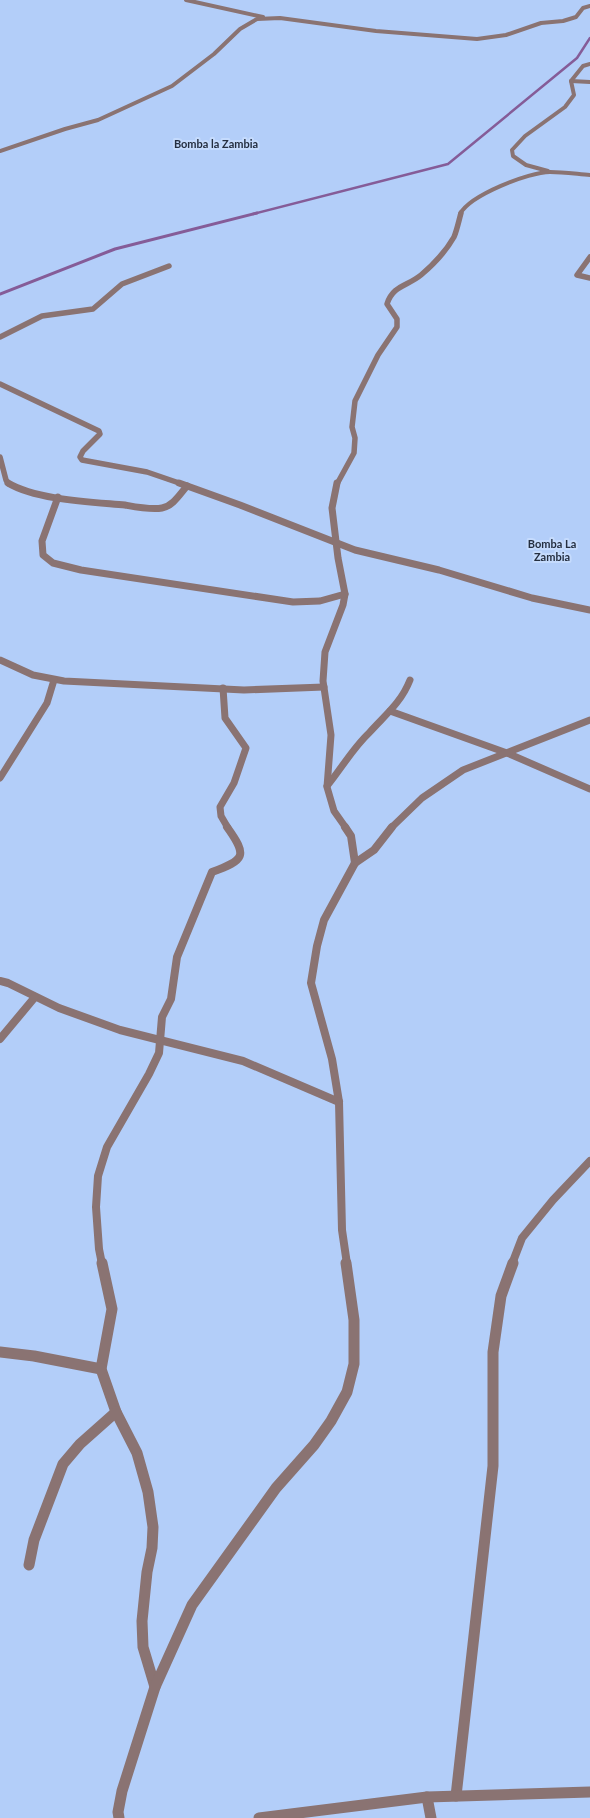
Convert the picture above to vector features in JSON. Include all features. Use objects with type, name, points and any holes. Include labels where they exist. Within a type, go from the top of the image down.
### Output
[{"type":"street","points":[[186,0],[265,18]]},
{"type":"street","points":[[0,151],[64,129],[98,120],[172,86],[214,54],[240,29],[257,19],[280,18],[376,31],[478,39],[506,35],[541,24],[563,21],[576,17],[584,8],[590,6]]},
{"type":"street","points":[[571,81],[583,66],[590,64]]},
{"type":"street","points":[[571,81],[590,82]]},
{"type":"street","points":[[571,81],[574,95],[565,107],[525,136],[512,150],[513,156],[519,161],[550,172],[590,175]]},
{"type":"street","points":[[355,863],[351,836],[334,811],[327,787],[331,735],[324,687],[325,652],[343,605],[345,594],[332,508],[337,483],[354,453],[355,438],[352,427],[355,401],[378,355],[397,327],[397,319],[387,304],[390,295],[403,285],[420,276],[439,258],[454,236],[461,212],[471,202],[522,178],[550,172]]},
{"type":"street","points":[[590,257],[581,268],[578,275],[590,278]]},
{"type":"street","points":[[0,337],[42,316],[93,309],[99,306],[116,288],[137,277],[169,266]]},
{"type":"street","points":[[0,384],[99,431],[100,434],[83,451],[80,457],[82,460],[147,472],[336,541],[356,550],[439,570],[532,598],[590,610]]},
{"type":"street","points":[[0,457],[8,483],[14,488],[27,492],[102,504],[161,508],[175,500],[186,486]]},
{"type":"street","points":[[58,496],[42,541],[43,555],[53,563],[82,570],[147,581],[293,602],[320,601],[345,594]]},
{"type":"street","points":[[0,660],[33,675],[54,680],[223,688],[283,689],[324,687]]},
{"type":"street","points":[[0,778],[47,703],[54,680]]},
{"type":"street","points":[[327,787],[368,733],[390,711],[406,690],[410,680]]},
{"type":"street","points":[[155,1688],[143,1647],[142,1621],[147,1572],[152,1548],[153,1527],[148,1492],[137,1453],[116,1412],[101,1369],[112,1309],[99,1249],[96,1207],[98,1176],[107,1147],[149,1074],[159,1053],[162,1017],[171,999],[177,956],[198,903],[212,872],[236,861],[240,855],[241,847],[238,840],[227,829],[219,816],[220,807],[229,795],[246,748],[225,718],[223,688]]},
{"type":"street","points":[[390,711],[507,753],[590,789]]},
{"type":"street","points":[[118,1818],[122,1791],[155,1688],[192,1605],[276,1488],[314,1445],[327,1427],[347,1392],[354,1364],[354,1320],[342,1230],[339,1102],[332,1059],[312,983],[317,946],[324,920],[355,863],[374,850],[397,821],[422,798],[463,770],[590,720]]},
{"type":"street","points":[[0,981],[59,1008],[112,1027],[243,1062],[339,1102]]},
{"type":"street","points":[[0,1039],[36,997]]},
{"type":"street","points":[[456,1796],[492,1466],[493,1352],[501,1296],[522,1238],[553,1200],[590,1161]]},
{"type":"street","points":[[0,1352],[34,1356],[101,1369]]},
{"type":"street","points":[[29,1565],[34,1540],[63,1464],[80,1444],[116,1412]]},
{"type":"street","points":[[258,1818],[427,1797],[590,1792]]},
{"type":"street","points":[[427,1797],[431,1818]]},
{"type":"waterway","points":[[253,214],[448,164],[577,58],[590,38]]},
{"type":"waterway","points":[[0,294],[115,249],[257,213]]},
{"type":"district","name":"Bomba la Zambia","points":[[216,144]]},
{"type":"district","name":"Bomba La Zambia","points":[[552,550]]}]
